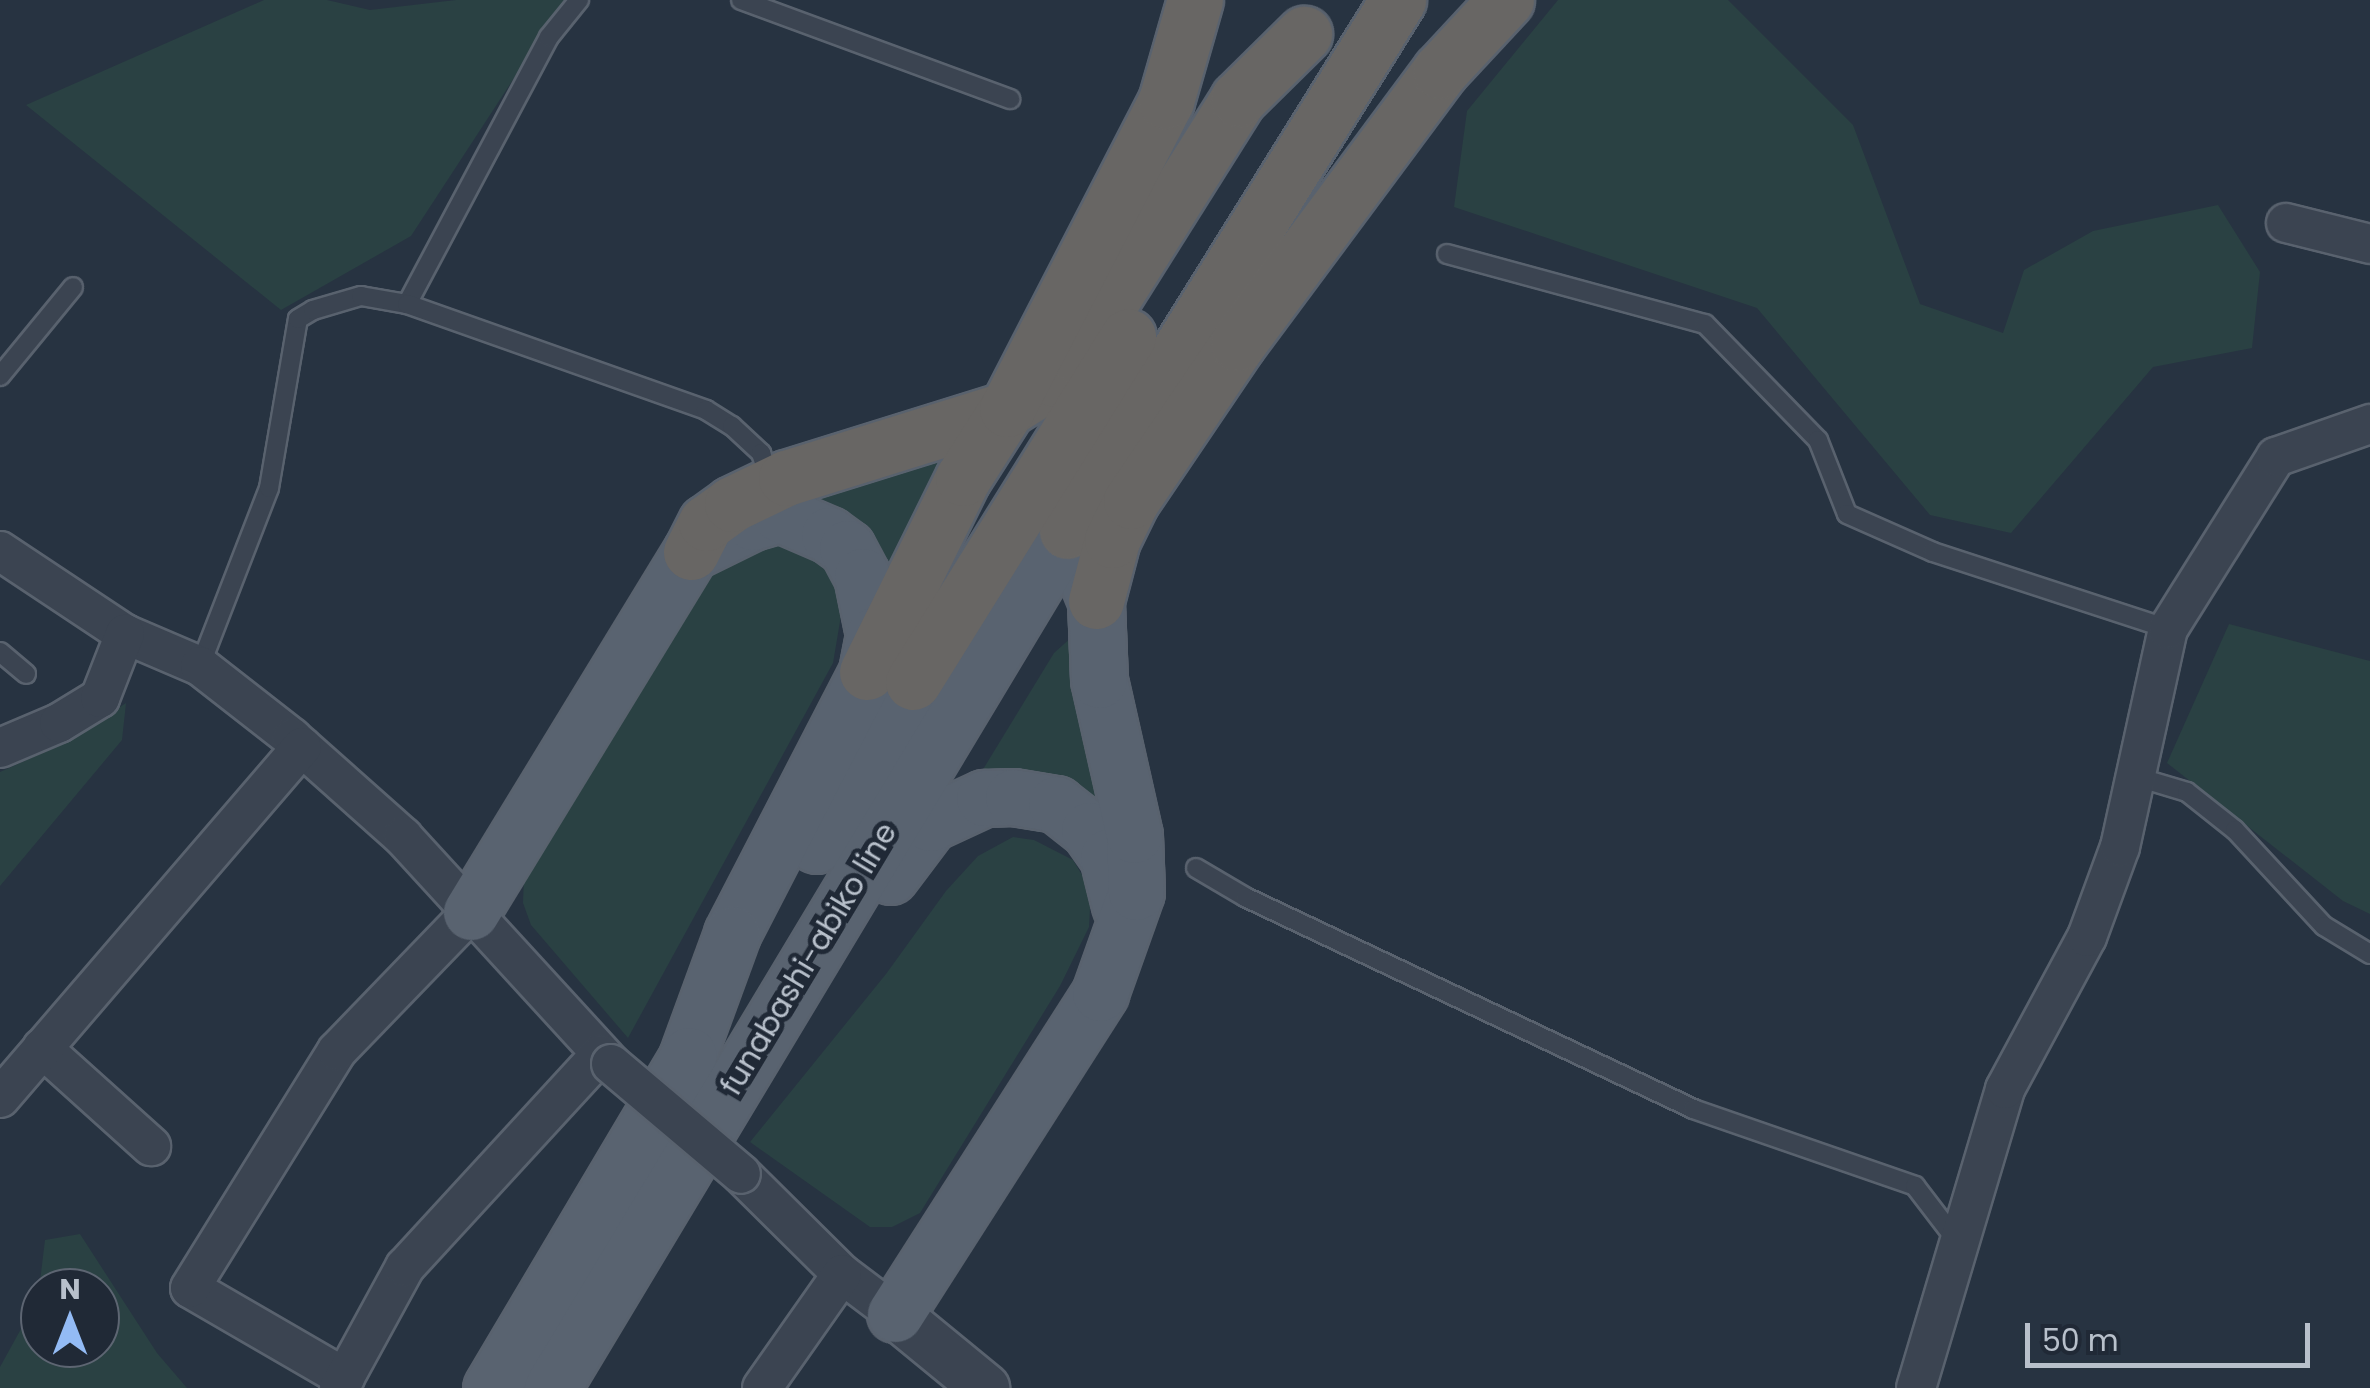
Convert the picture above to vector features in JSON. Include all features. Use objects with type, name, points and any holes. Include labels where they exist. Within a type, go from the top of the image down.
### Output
[{"type":"highway","points":[[890,677],[963,478],[1007,409],[1166,100],[1195,0]]},
{"type":"highway","points":[[1067,532],[1398,0]]},
{"type":"highway","points":[[1096,601],[1112,540],[1131,501],[1336,209],[1440,71],[1506,0]]},
{"type":"highway","points":[[691,552],[706,522],[732,504],[776,500],[1007,409],[1055,378],[1077,355],[1238,99],[1314,17]]},
{"type":"highway","points":[[890,677],[1165,276],[1314,17]]},
{"type":"highway","points":[[1067,532],[1100,523],[1131,501]]},
{"type":"main road","points":[[776,500],[846,548],[862,576],[874,635],[890,677]]},
{"type":"main road","points":[[895,1314],[1100,992],[1136,892],[1138,866],[1099,680],[1096,601],[1067,532]]},
{"type":"main road","name":"funabashi-abiko line","points":[[552,1388],[1067,532]]},
{"type":"main road","points":[[471,912],[691,552]]},
{"type":"main road","name":"funabashi-abiko line","points":[[491,1388],[684,1064],[890,677]]},
{"type":"main road","points":[[747,1063],[930,823],[984,798],[1013,797],[1056,804],[1089,830],[1108,857],[1120,902],[1116,953]]},
{"type":"street","points":[[2286,223],[2370,244]]},
{"type":"street","points":[[1916,1388],[2005,1088],[2086,937],[2120,847],[2168,629],[2276,457],[2370,424]]},
{"type":"street","points":[[0,552],[125,634],[200,666],[302,748],[403,837],[606,1059],[740,1174],[842,1274],[985,1388]]},
{"type":"street","points":[[0,748],[59,724],[100,698],[115,668],[125,634]]},
{"type":"street","points":[[0,1098],[302,748]]},
{"type":"street","points":[[471,912],[336,1051],[190,1288],[342,1383],[406,1267],[606,1059]]},
{"type":"street","points":[[42,1048],[152,1146]]},
{"type":"street","points":[[762,1388],[842,1274]]},
{"type":"lane","points":[[407,304],[549,38],[578,0]]},
{"type":"lane","points":[[740,0],[1010,99]]},
{"type":"lane","points":[[1447,254],[1705,324],[1818,440],[1848,514],[1933,552],[2168,629]]},
{"type":"lane","points":[[0,376],[73,287]]},
{"type":"lane","points":[[200,666],[269,488],[298,318],[361,296],[407,304],[706,410],[732,426],[761,453],[776,500]]},
{"type":"lane","points":[[0,652],[26,674]]},
{"type":"lane","points":[[2138,777],[2187,792],[2234,830],[2324,926],[2370,954]]},
{"type":"lane","points":[[1196,868],[1245,896],[1693,1109],[1915,1186],[1958,1241]]},
{"type":"green space","points":[[264,0],[327,0],[370,10],[456,0],[565,0],[411,236],[281,310],[26,105]]},
{"type":"green space","points":[[1558,0],[1728,0],[1853,125],[1920,304],[2003,333],[2024,270],[2093,231],[2218,205],[2260,272],[2252,348],[2153,367],[2011,533],[1930,515],[1757,308],[1454,207],[1467,111]]},
{"type":"green space","points":[[949,449],[893,566],[884,566],[812,502],[809,484]]},
{"type":"green space","points":[[766,542],[805,548],[830,568],[843,604],[833,663],[628,1038],[531,925],[523,903],[524,875],[705,581],[728,562]]},
{"type":"green space","points":[[2229,624],[2370,661],[2370,914],[2343,901],[2167,763]]},
{"type":"green space","points":[[1073,636],[1123,843],[982,771],[1054,653]]},
{"type":"green space","points":[[126,703],[122,740],[0,886],[0,772],[67,742]]},
{"type":"green space","points":[[1013,837],[1034,840],[1073,860],[1091,890],[1089,927],[1060,986],[920,1213],[892,1227],[870,1227],[750,1142],[886,974],[946,891],[978,856]]},
{"type":"green space","points":[[80,1234],[102,1268],[42,1268],[45,1240]]},
{"type":"green space","points":[[120,1296],[157,1353],[187,1388],[0,1388],[0,1367],[20,1331],[20,1368],[120,1368]]}]
